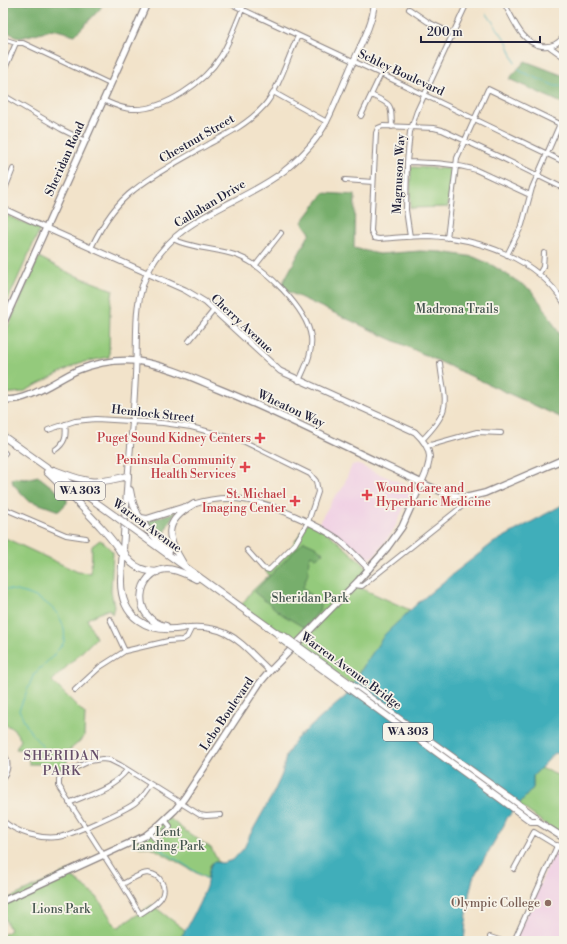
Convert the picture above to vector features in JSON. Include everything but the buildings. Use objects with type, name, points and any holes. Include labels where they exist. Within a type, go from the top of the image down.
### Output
[{"type":"main road","name":"Sheridan Road","points":[[3,324],[147,3]]},
{"type":"main road","name":"Wheaton Way","points":[[3,399],[16,399],[28,395],[73,372],[93,365],[108,362],[136,361],[170,369],[232,394],[450,495],[468,497],[485,493],[564,459]]},
{"type":"main road","name":"Warren Avenue","points":[[3,436],[281,636]]},
{"type":"main road","points":[[32,456],[74,498],[103,530],[117,546],[123,557]]},
{"type":"main road","points":[[45,466],[78,480],[90,482],[104,482],[128,476]]},
{"type":"main road","points":[[128,476],[131,500],[143,525],[153,537],[186,568]]},
{"type":"main road","points":[[128,476],[123,547],[122,592],[124,602],[129,612],[137,619],[150,626],[162,629],[183,628]]},
{"type":"main road","name":"Lebo Boulevard","points":[[3,901],[150,833],[165,820],[181,803],[249,698],[270,671],[354,585],[398,533],[422,482]]},
{"type":"main road","points":[[138,515],[144,519],[151,519],[194,504]]},
{"type":"main road","points":[[186,568],[171,542],[170,530],[176,517],[194,504]]},
{"type":"main road","points":[[123,547],[128,560],[137,568],[145,571],[159,572]]},
{"type":"main road","points":[[183,628],[160,625],[151,620],[144,612],[141,602],[142,591],[151,576],[167,569],[178,571],[205,582]]},
{"type":"main road","name":"Warren Avenue Bridge","points":[[281,636],[518,804],[534,816],[537,821],[564,838]]},
{"type":"main road","points":[[557,846],[564,848]]},
{"type":"street","name":"Schley Boulevard","points":[[229,3],[564,162]]},
{"type":"street","points":[[103,100],[120,107],[132,109],[147,108],[166,102],[197,83],[211,71],[222,55],[245,3]]},
{"type":"street","name":"Callahan Drive","points":[[128,476],[136,361],[138,304],[142,286],[147,274],[159,253],[173,238],[186,228],[265,183],[283,171],[298,158],[314,140],[327,122],[370,22],[374,3]]},
{"type":"street","name":"Magnuson Way","points":[[410,237],[406,210],[408,140],[424,95],[468,3]]},
{"type":"street","points":[[504,3],[525,38],[533,44],[550,47],[564,57]]},
{"type":"street","points":[[408,9],[428,22],[453,34]]},
{"type":"street","name":"Chestnut Street","points":[[91,248],[99,232],[113,212],[134,190],[160,172],[241,126],[264,106],[273,92],[298,36]]},
{"type":"street","points":[[550,47],[560,41],[564,36]]},
{"type":"street","points":[[3,39],[16,43],[23,43],[110,84]]},
{"type":"street","points":[[3,73],[16,43]]},
{"type":"street","points":[[362,116],[381,74]]},
{"type":"street","points":[[447,238],[457,158],[488,89],[558,123],[558,130],[537,175],[522,224],[507,255]]},
{"type":"street","points":[[273,92],[327,122]]},
{"type":"street","points":[[3,95],[61,129],[85,141]]},
{"type":"street","points":[[371,95],[388,103],[391,107],[392,127]]},
{"type":"street","points":[[563,299],[551,284],[530,267],[507,255],[483,246],[463,240],[427,236],[374,238],[371,231],[376,135],[378,128],[383,126],[438,129],[537,175],[564,190]]},
{"type":"street","points":[[407,162],[456,165],[476,170],[530,195]]},
{"type":"street","points":[[3,194],[13,169]]},
{"type":"street","points":[[345,180],[373,182]]},
{"type":"street","name":"Cherry Avenue","points":[[3,208],[147,274],[186,290],[204,301],[280,371],[299,381],[414,432],[427,446],[430,456],[429,468],[422,482]]},
{"type":"street","points":[[255,266],[281,233]]},
{"type":"street","points":[[173,238],[181,243],[217,249],[239,257],[270,276],[286,294],[307,324],[311,337],[308,362],[299,381]]},
{"type":"street","points":[[539,274],[543,267],[544,253]]},
{"type":"street","points":[[3,307],[10,310]]},
{"type":"street","points":[[189,341],[214,310]]},
{"type":"street","points":[[422,439],[439,420],[444,407],[445,393],[440,363]]},
{"type":"street","name":"Hemlock Street","points":[[48,430],[75,421],[96,419],[132,420],[197,428],[250,444],[310,474],[316,482],[318,492],[308,522]]},
{"type":"street","points":[[55,450],[62,445],[65,439],[66,434],[64,424]]},
{"type":"street","points":[[427,446],[478,432],[501,433]]},
{"type":"street","points":[[354,585],[360,586],[366,583],[460,508],[468,497]]},
{"type":"street","points":[[194,504],[226,499],[256,501],[274,506],[322,529],[339,541],[369,568]]},
{"type":"street","points":[[3,508],[66,535],[77,538],[86,538]]},
{"type":"street","points":[[247,550],[265,570],[268,570],[288,552],[301,535],[308,522]]},
{"type":"street","points":[[110,619],[125,651]]},
{"type":"street","points":[[75,690],[100,667],[125,651],[168,641],[182,640],[187,637],[192,627]]},
{"type":"street","points":[[183,628],[209,627],[224,631],[270,671]]},
{"type":"street","points":[[3,753],[7,760],[8,769],[3,777]]},
{"type":"street","points":[[122,884],[142,875],[151,874],[160,879],[164,891],[159,900],[140,914],[59,786],[59,779],[64,773],[94,760],[110,760],[200,815],[222,815]]},
{"type":"street","points":[[69,802],[114,782],[127,770]]},
{"type":"street","points":[[3,822],[21,832],[49,837],[66,835],[134,804],[150,784]]},
{"type":"street","points":[[150,833],[154,838],[157,838],[169,829],[170,826],[165,820]]},
{"type":"street","points":[[514,869],[534,832],[557,846],[514,941]]},
{"type":"street","points":[[490,937],[501,941]]},
{"type":"shaded area","points":[[356,464],[413,488],[393,531],[376,554],[367,560],[342,540],[318,524],[335,496],[342,489],[352,465]]},
{"type":"shaded area","name":"Olympic College","points":[[557,846],[564,848],[564,941],[514,941]]},
{"type":"green space","points":[[3,3],[103,3],[100,9],[75,35],[53,29],[20,38],[3,30]]},
{"type":"green space","points":[[525,61],[564,76],[564,104],[509,79]]},
{"type":"green space","points":[[411,167],[452,169],[448,207],[410,208]]},
{"type":"green space","name":"Madrona Trails","points":[[324,193],[355,195],[354,248],[379,254],[420,251],[441,252],[474,257],[492,265],[531,290],[545,309],[564,342],[564,419],[280,288],[310,233],[302,222]]},
{"type":"green space","points":[[3,214],[40,229],[3,311]]},
{"type":"green space","points":[[39,257],[69,273],[113,290],[110,309],[109,357],[79,363],[23,392],[4,394],[3,338]]},
{"type":"green space","points":[[38,476],[67,499],[67,503],[59,511],[28,500],[13,484],[12,479],[15,478],[26,479]]},
{"type":"green space","points":[[178,511],[168,524],[165,540],[149,528],[145,522]]},
{"type":"green space","name":"Sheridan Park","points":[[308,522],[327,532],[369,569],[354,585],[410,610],[365,664],[352,685],[240,607],[251,592],[269,575],[265,570],[269,570],[288,552]]},
{"type":"green space","points":[[3,537],[78,572],[91,573],[92,546],[100,540],[113,552],[111,590],[114,607],[112,614],[109,609],[87,619],[96,638],[52,681],[85,714],[84,736],[67,752],[67,766],[60,770],[53,767],[46,767],[43,764],[29,764],[28,750],[16,749],[21,740],[13,728],[3,724]]},
{"type":"green space","points":[[304,541],[315,546],[323,553],[316,558],[311,555],[309,559],[308,573],[303,587],[320,605],[319,611],[305,628],[283,615],[254,592]]},
{"type":"green space","points":[[541,768],[564,778],[564,838],[518,804],[533,788],[533,776]]},
{"type":"green space","name":"Lent Landing Park","points":[[168,817],[211,848],[219,863],[215,862],[210,865],[207,879],[151,847],[139,847],[135,840]]},
{"type":"green space","name":"Lions Park","points":[[69,871],[72,877],[97,897],[117,928],[152,905],[185,930],[179,941],[3,941],[3,935],[10,930],[3,914],[3,901]]},
{"type":"water","points":[[564,504],[564,755],[555,753],[533,776],[533,788],[507,818],[473,878],[469,895],[464,941],[179,941],[194,915],[206,887],[212,863],[222,863],[233,860],[244,848],[273,794],[282,774],[286,756],[296,739],[346,696],[385,634],[419,602],[493,543]]},
{"type":"waterway","points":[[487,14],[507,42],[515,63]]},
{"type":"waterway","points":[[518,68],[522,72],[555,86],[564,86]]},
{"type":"waterway","points":[[3,589],[32,595],[49,605],[61,620],[64,629],[64,642],[53,656],[34,674],[19,710],[29,730],[43,747],[45,759]]},
{"type":"waterway","points":[[146,840],[207,879]]},
{"type":"place","name":"Puget Sound Kidney Centers","points":[[260,438]]},
{"type":"place","name":"Peninsula Community Health Services","points":[[245,467]]},
{"type":"place","name":"Wound Care and Hyperbaric Medicine","points":[[367,495]]},
{"type":"place","name":"St. Michael Imaging Center","points":[[295,501]]},
{"type":"place","name":"Olympic College","points":[[548,903]]},
{"type":"district","name":"SHERIDAN PARK","points":[[62,764]]}]
